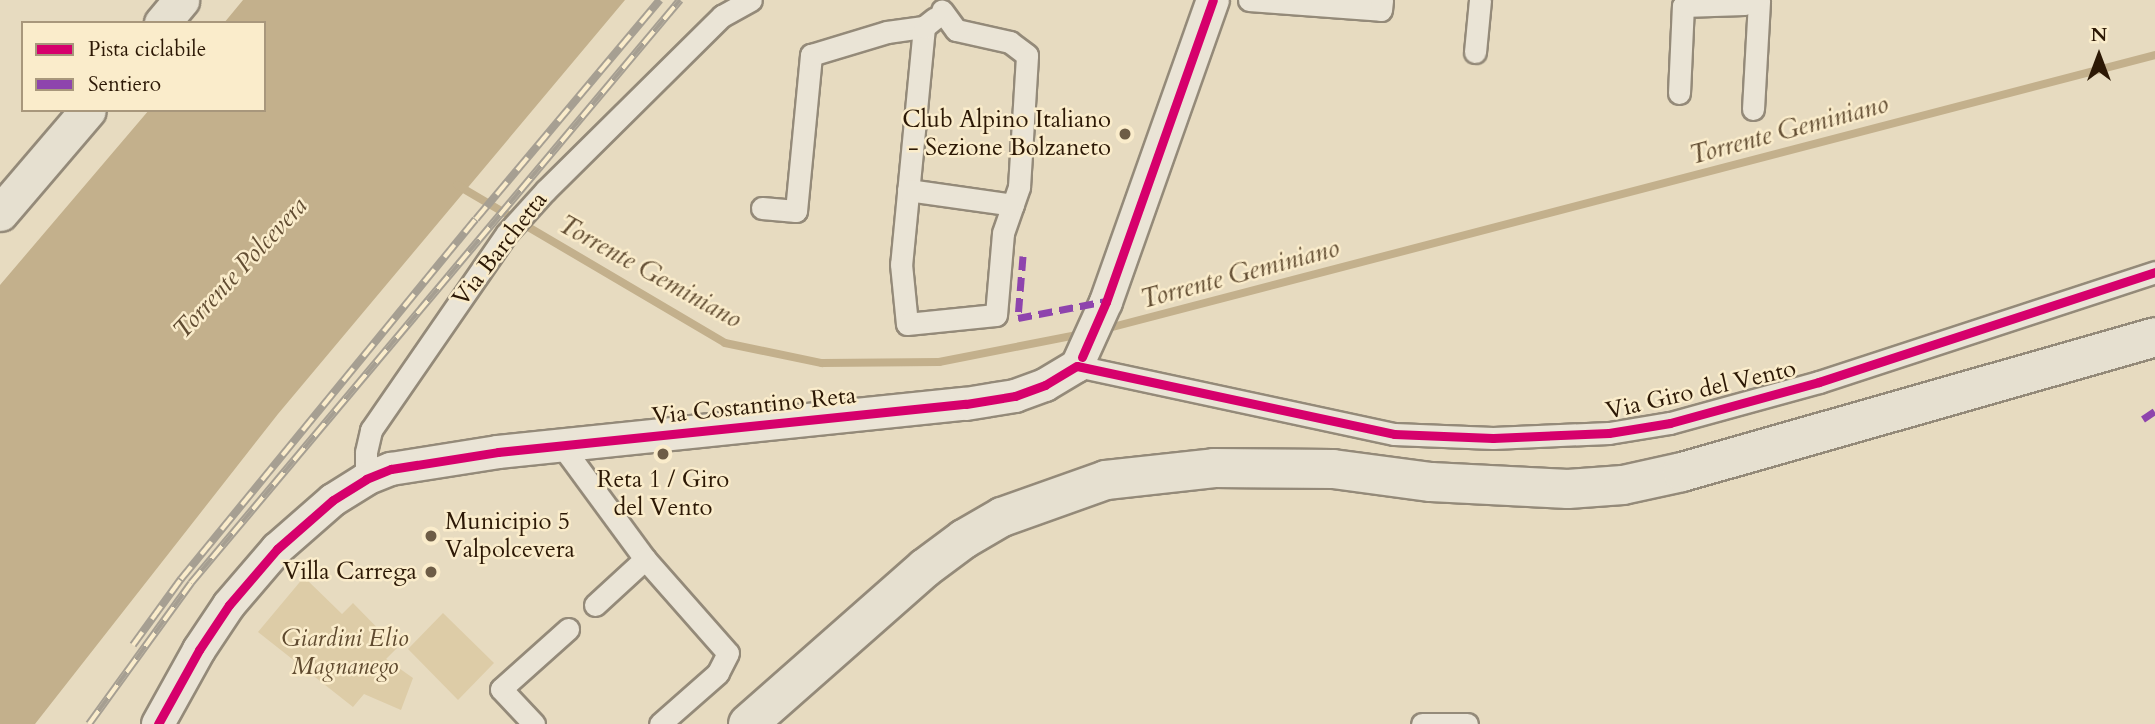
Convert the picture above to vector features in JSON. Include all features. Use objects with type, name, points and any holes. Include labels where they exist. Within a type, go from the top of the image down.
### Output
[{"type":"highway","points":[[748,724],[925,568],[964,539],[1002,517],[1106,480],[1214,468],[1332,469],[1431,482],[1568,489],[1623,485],[1682,472],[2155,337]]},
{"type":"main road","points":[[164,21],[181,0]]},
{"type":"main road","points":[[1080,362],[1106,302],[1213,0]]},
{"type":"main road","points":[[0,214],[86,112]]},
{"type":"main road","name":"Via Costantino Reta","points":[[158,724],[199,650],[229,605],[277,549],[333,500],[366,479],[391,469],[444,459],[966,404],[1015,396],[1045,385],[1080,362]]},
{"type":"street","name":"Via Barchetta","points":[[366,479],[366,452],[371,430],[507,233],[545,191],[722,16],[751,0]]},
{"type":"street","points":[[1249,0],[1381,10],[1382,0]]},
{"type":"street","points":[[1475,52],[1480,0]]},
{"type":"street","points":[[1679,93],[1683,6],[1744,4],[1751,0]]},
{"type":"street","points":[[1753,109],[1759,0]]},
{"type":"street","points":[[941,6],[956,30],[1010,42],[1027,55],[1019,187],[1003,233],[996,314],[907,324],[901,264],[924,27],[941,6]]},
{"type":"street","points":[[762,208],[796,211],[811,55],[887,33],[924,27]]},
{"type":"street","points":[[908,190],[1013,205]]},
{"type":"street","name":"Via Giro del Vento","points":[[1080,362],[1394,434],[1493,438],[1609,433],[1681,420],[1819,382],[2155,272]]},
{"type":"street","points":[[562,446],[645,559],[728,653],[718,673],[660,724]]},
{"type":"street","points":[[595,605],[645,559]]},
{"type":"street","points":[[534,724],[501,689],[568,629]]},
{"type":"street","points":[[1422,724],[1467,724]]},
{"type":"green space","name":"Giardini Elio Magnanego","points":[[304,577],[342,614],[353,603],[397,648],[386,659],[413,678],[401,710],[364,694],[353,707],[258,632]]},
{"type":"green space","points":[[443,613],[494,663],[458,700],[408,649]]},
{"type":"water","name":"Torrente Polcevera","points":[[243,0],[625,0],[278,414],[35,724],[0,724],[0,285],[147,112],[266,112],[266,21],[226,21]]},
{"type":"waterway","name":"Torrente Geminiano","points":[[1101,330],[2155,55]]},
{"type":"waterway","name":"Torrente Geminiano","points":[[457,185],[725,343],[822,363],[939,362],[1082,334]]},
{"type":"railway","points":[[133,645],[181,579],[476,219],[660,0]]},
{"type":"railway","points":[[89,724],[191,583],[680,0]]},
{"type":"marked path","points":[[1023,256],[1018,318],[1106,301]]},
{"type":"marked path","points":[[2143,419],[2155,411]]},
{"type":"cycle path","points":[[1082,357],[1106,302],[1213,0]]},
{"type":"cycle path","points":[[158,724],[199,650],[229,605],[277,549],[333,500],[366,479],[391,469],[498,452],[966,404],[1015,396],[1045,385],[1077,366],[1394,434],[1493,438],[1609,433],[1670,423],[1819,382],[2155,272]]},
{"type":"place","name":"Club Alpino Italiano - Sezione Bolzaneto","points":[[1125,134]]},
{"type":"place","name":"Reta 1 / Giro del Vento","points":[[663,454]]},
{"type":"place","name":"Municipio 5 Valpolcevera","points":[[431,536]]},
{"type":"place","name":"Villa Carrega","points":[[431,572]]}]
